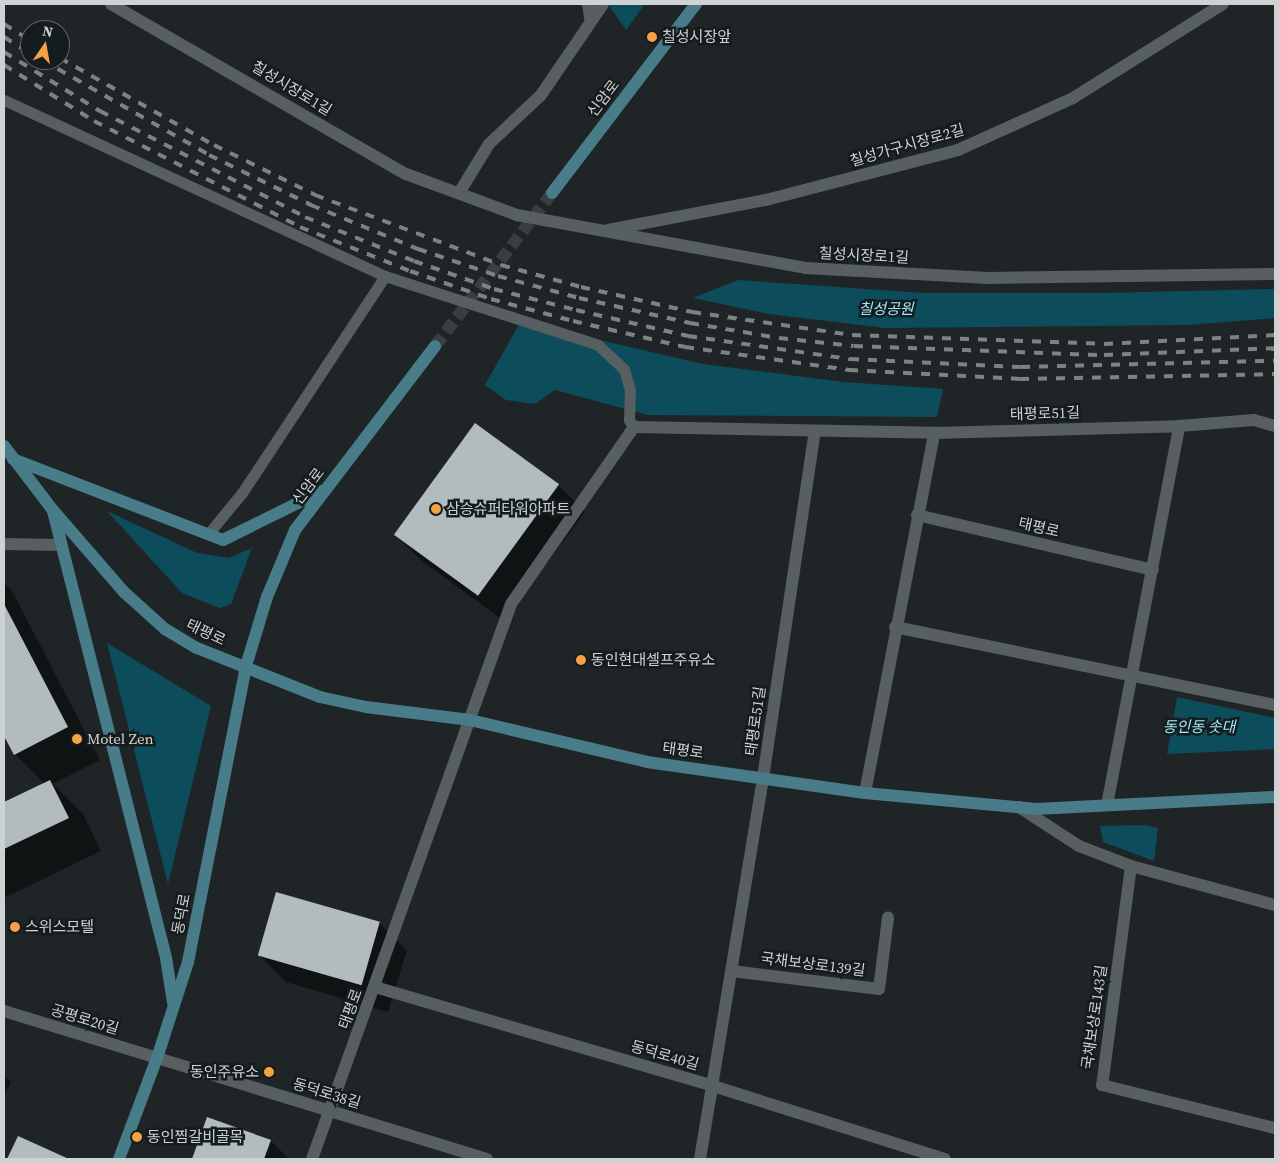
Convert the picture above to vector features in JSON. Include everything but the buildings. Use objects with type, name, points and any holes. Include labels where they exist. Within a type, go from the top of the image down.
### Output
[{"type":"main road","name":"신암로","points":[[552,193],[679,23],[696,4]]},
{"type":"main road","name":"신암로","points":[[246,666],[267,597],[295,530],[436,346]]},
{"type":"main road","name":"태평로","points":[[4,446],[52,509],[124,592],[165,629],[197,648],[320,697],[366,707],[470,720],[647,762],[865,793],[1019,807],[1275,797]]},
{"type":"main road","points":[[13,459],[223,540],[326,489]]},
{"type":"main road","points":[[52,509],[166,958],[174,1006]]},
{"type":"main road","name":"동덕로","points":[[119,1159],[157,1058],[188,962],[246,666]]},
{"type":"street","name":"칠성시장로1길","points":[[111,4],[133,9],[406,174],[517,215],[805,268],[989,278],[1275,274]]},
{"type":"street","points":[[588,4],[591,22]]},
{"type":"street","points":[[459,193],[489,144],[542,95],[603,4]]},
{"type":"street","name":"신암로","points":[[679,23],[687,4]]},
{"type":"street","name":"칠성가구시장로2길","points":[[599,231],[766,200],[958,150],[1073,98],[1223,4]]},
{"type":"street","points":[[1254,420],[1275,418]]},
{"type":"street","name":"태평로51길","points":[[634,427],[934,433],[1179,426],[1254,420],[1275,426]]},
{"type":"street","points":[[1107,805],[1179,426]]},
{"type":"street","name":"태평로","points":[[312,1159],[470,720],[483,676],[511,604],[634,427]]},
{"type":"street","name":"태평로51길","points":[[763,778],[815,432]]},
{"type":"street","points":[[865,793],[895,627],[934,433]]},
{"type":"street","name":"태평로","points":[[917,516],[1152,570]]},
{"type":"street","points":[[4,544],[61,545]]},
{"type":"street","points":[[895,627],[1132,674],[1275,705]]},
{"type":"street","points":[[700,1159],[763,778]]},
{"type":"street","points":[[1019,807],[1079,846],[1132,866],[1275,905]]},
{"type":"street","name":"국채보상로143길","points":[[1132,866],[1102,1085],[1275,1128]]},
{"type":"street","name":"국채보상로139길","points":[[732,971],[879,988],[888,918]]},
{"type":"street","name":"동덕로40길","points":[[375,987],[713,1086],[945,1159]]},
{"type":"street","name":"공평로20길","points":[[4,1011],[157,1058]]},
{"type":"street","name":"동덕로38길","points":[[157,1058],[487,1159]]},
{"type":"lane","points":[[4,100],[385,276],[598,345],[624,369],[630,390],[629,420],[634,427]]},
{"type":"lane","points":[[208,534],[241,494],[385,276]]},
{"type":"green space","points":[[608,4],[645,4],[626,30]]},
{"type":"green space","name":"칠성공원","points":[[738,280],[925,293],[1101,293],[1275,289],[1275,318],[1188,325],[885,328],[769,314],[693,298]]},
{"type":"green space","points":[[522,319],[595,339],[703,364],[844,382],[943,389],[937,417],[648,415],[555,390],[535,404],[506,400],[485,385]]},
{"type":"green space","points":[[107,511],[197,553],[229,558],[252,548],[231,604],[220,608],[182,593]]},
{"type":"green space","points":[[107,643],[211,706],[168,884]]},
{"type":"green space","name":"동인동 솟대","points":[[1177,697],[1275,718],[1275,749],[1167,754]]},
{"type":"green space","points":[[1145,825],[1158,828],[1154,861],[1103,842],[1100,826]]},
{"type":"tunnel","points":[[435,346],[552,193]]},
{"type":"railway","points":[[4,24],[20,34]]},
{"type":"railway","points":[[4,37],[20,47]]},
{"type":"railway","points":[[4,52],[100,111],[305,217],[414,261],[494,289],[576,310],[688,336],[850,359],[1021,367],[1275,361]]},
{"type":"railway","points":[[70,64],[214,145],[315,195],[501,265],[581,287],[692,312],[852,335],[1104,344],[1275,335]]},
{"type":"railway","points":[[4,65],[94,121],[300,227],[410,271],[491,299],[573,321],[685,347],[849,370],[1020,379],[1275,374]]},
{"type":"railway","points":[[60,70],[209,155],[311,205],[418,249],[498,276],[579,298],[690,323],[779,338],[854,346],[1104,355],[1275,348]]},
{"type":"place","name":"칠성시장앞","points":[[652,37]]},
{"type":"place","name":"삼승슈퍼타워아파트","points":[[436,509]]},
{"type":"place","name":"동인현대셀프주유소","points":[[581,660]]},
{"type":"place","name":"Motel Zen","points":[[77,739]]},
{"type":"place","name":"스위스모텔","points":[[15,927]]},
{"type":"place","name":"동인주유소","points":[[269,1072]]},
{"type":"place","name":"동인찜갈비골목","points":[[137,1137]]}]
